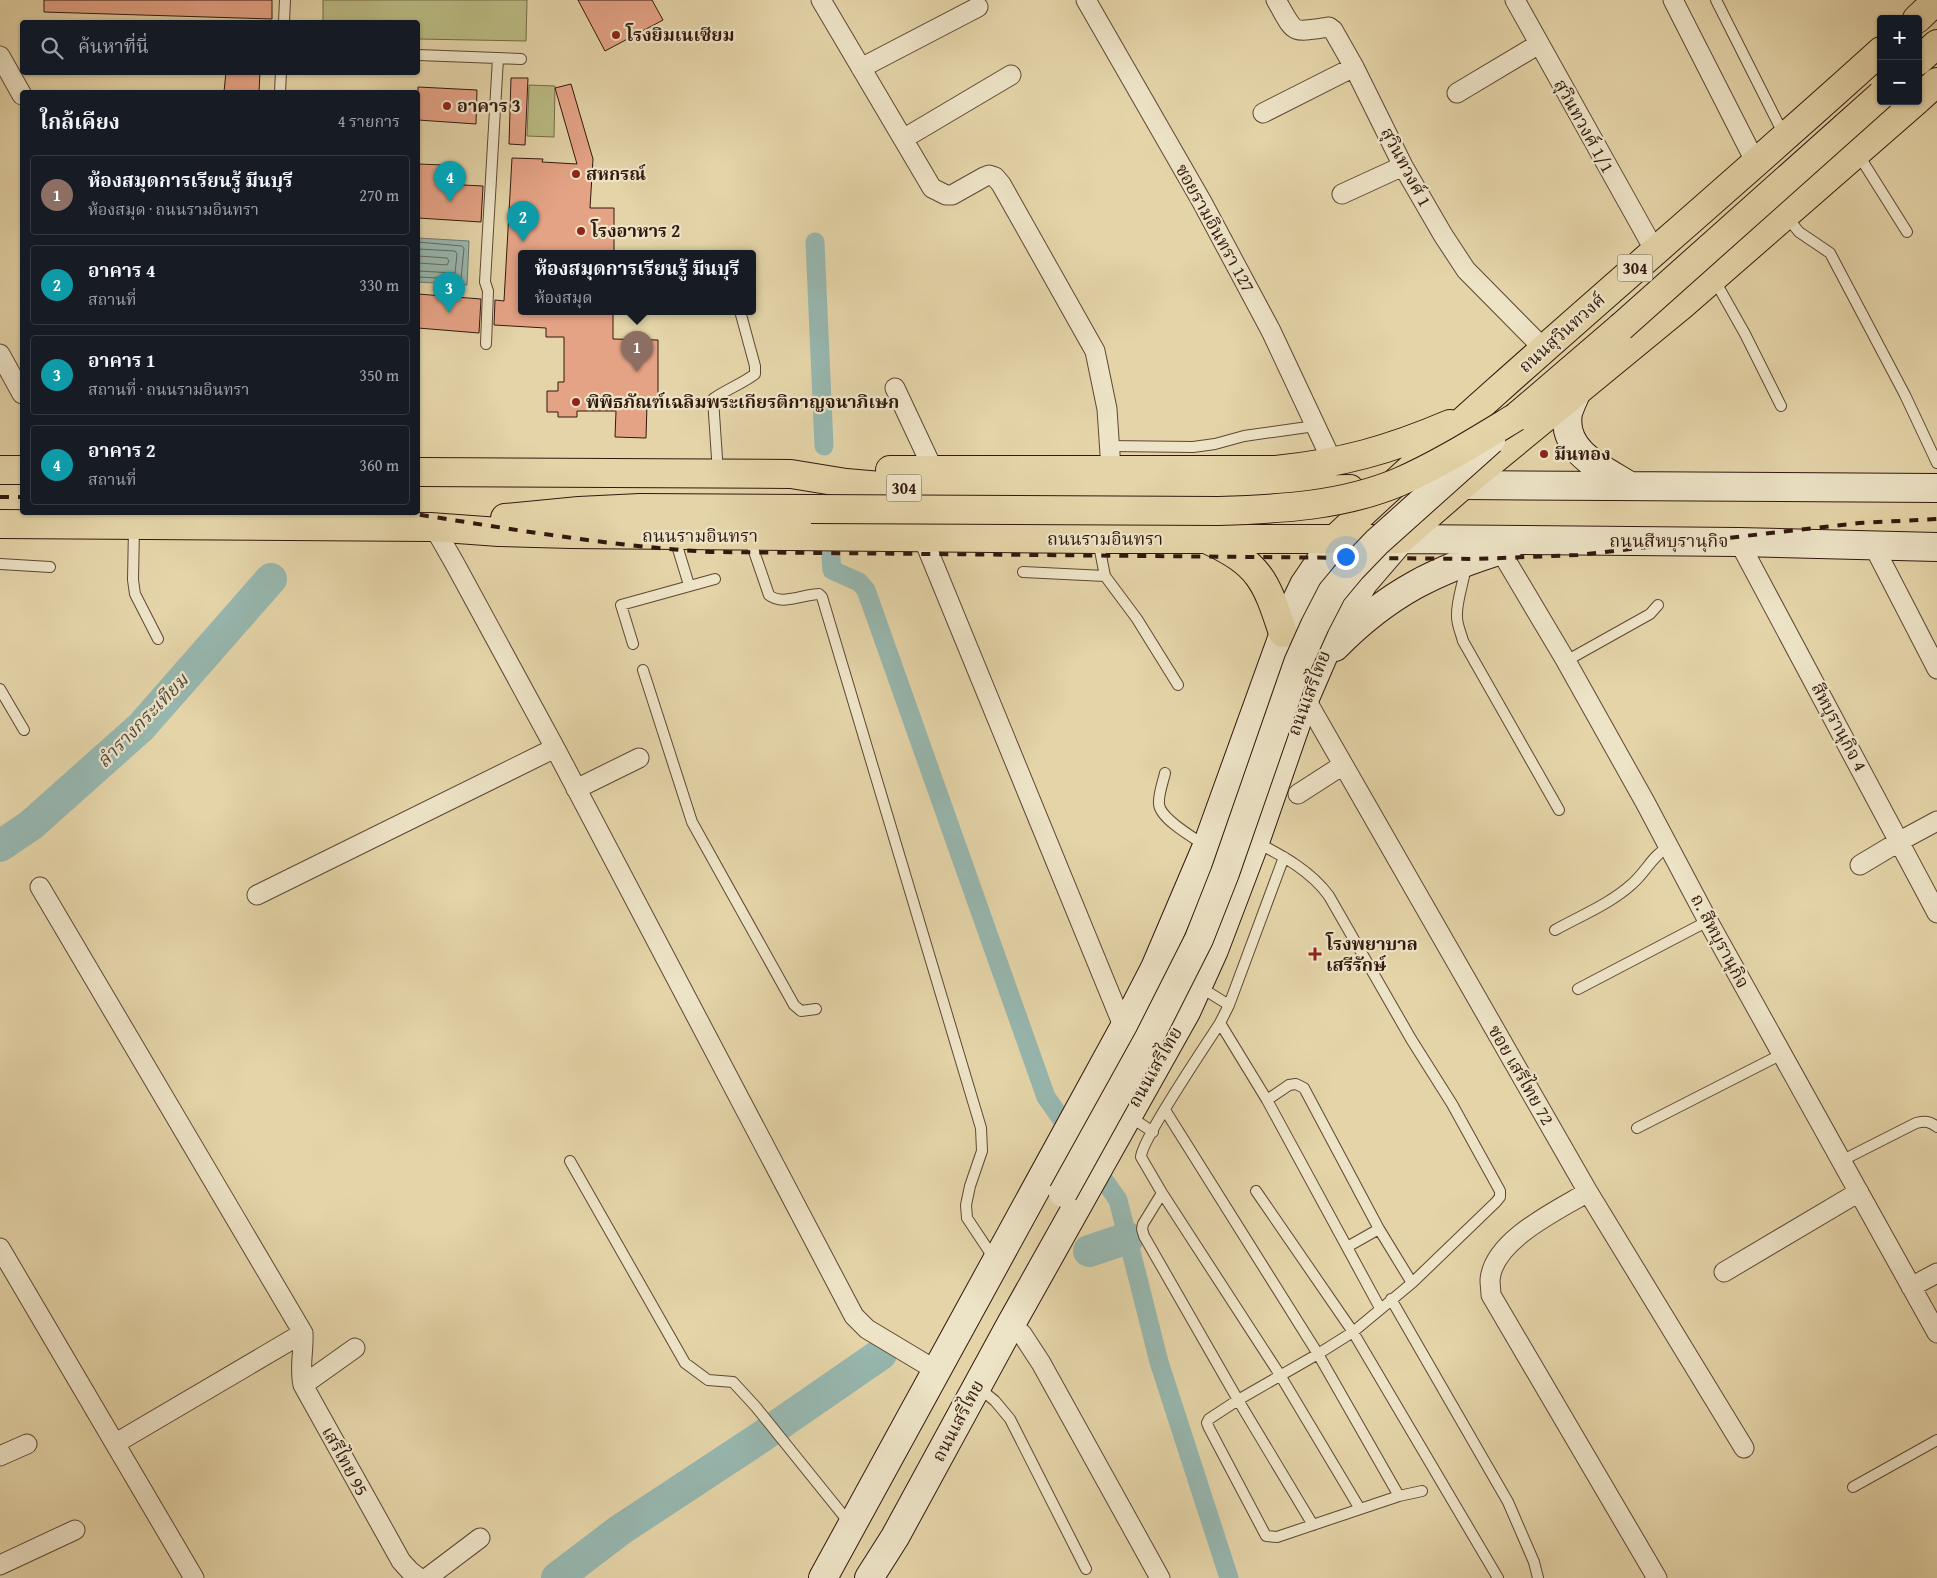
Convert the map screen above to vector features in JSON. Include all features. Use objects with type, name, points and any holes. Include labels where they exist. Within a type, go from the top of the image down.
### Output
[{"type":"highway","points":[[1919,60],[1937,44]]},
{"type":"highway","name":"ถนนสุวินทวงศ์","points":[[1336,538],[1469,415],[1785,138],[1877,55]]},
{"type":"highway","points":[[1922,96],[1937,82]]},
{"type":"highway","points":[[430,527],[620,508],[1219,511],[1320,504],[1355,496],[1398,482],[1439,462],[1516,417],[1877,99]]},
{"type":"highway","points":[[1401,539],[1463,485],[1714,278],[1911,105]]},
{"type":"highway","points":[[1630,272],[1618,291],[1618,298],[1628,308],[1654,310],[1681,306]]},
{"type":"highway","points":[[1500,388],[1492,398],[1490,406],[1491,413],[1501,422],[1507,425],[1516,424],[1547,416]]},
{"type":"highway","points":[[791,474],[933,469],[1110,457],[1276,470],[1333,463],[1399,445],[1469,415]]},
{"type":"highway","points":[[0,470],[20,470]]},
{"type":"highway","name":"304","points":[[420,472],[791,474],[846,483],[904,488],[1051,490],[1299,491],[1463,485]]},
{"type":"highway","points":[[1051,490],[1053,538]]},
{"type":"highway","name":"ถนนรามอินทรา","points":[[0,524],[430,527],[499,532],[674,536],[1401,539]]},
{"type":"highway","points":[[1206,539],[1231,551],[1256,572],[1265,585],[1272,601],[1283,634]]},
{"type":"main road","points":[[1577,392],[1569,411],[1567,424],[1579,452],[1589,462],[1630,486]]},
{"type":"main road","points":[[863,1578],[874,1544],[899,1492],[1068,1204],[1149,1038],[1187,966],[1225,872],[1298,663],[1332,592],[1377,542],[1516,417]]},
{"type":"main road","points":[[1463,485],[1937,488]]},
{"type":"main road","points":[[823,1578],[1155,968],[1207,846],[1283,634],[1304,585],[1336,538]]},
{"type":"main road","name":"ถนนเสรีไทย","points":[[869,1578],[895,1538],[1011,1324],[1068,1204],[1109,1149],[1199,986],[1255,842],[1305,698],[1320,664],[1348,606],[1364,582],[1401,539]]},
{"type":"main road","name":"ถนนสีหบุรานุกิจ","points":[[1401,539],[1740,542],[1937,547]]},
{"type":"main road","points":[[1320,664],[1359,623],[1386,602],[1442,570],[1533,540]]},
{"type":"main road","points":[[1191,881],[1210,878],[1218,880],[1228,888],[1232,899]]},
{"type":"street","points":[[822,0],[932,188],[941,194],[952,194],[988,175],[995,176],[999,181],[1094,351],[1107,409],[1110,457]]},
{"type":"street","name":"ซอยรามอินทรา 127","points":[[1086,0],[1207,211],[1271,331],[1333,463]]},
{"type":"street","name":"สุวินทวงศ์ 1","points":[[1276,0],[1293,29],[1299,32],[1329,26],[1333,30],[1354,67],[1403,166],[1443,235],[1466,270],[1544,349]]},
{"type":"street","name":"สุวินทวงศ์ 1/1","points":[[1516,0],[1654,251]]},
{"type":"street","points":[[1673,0],[1756,163]]},
{"type":"street","points":[[861,68],[978,7]]},
{"type":"street","points":[[1457,93],[1539,44]]},
{"type":"street","points":[[0,56],[20,91]]},
{"type":"street","points":[[1263,113],[1354,67]]},
{"type":"street","points":[[903,139],[1011,76]]},
{"type":"street","points":[[1342,194],[1403,166]]},
{"type":"street","points":[[0,354],[20,390]]},
{"type":"street","points":[[896,388],[933,469]]},
{"type":"street","points":[[430,527],[439,536],[451,557],[555,748],[854,1316],[867,1329],[937,1371]]},
{"type":"street","points":[[923,538],[1124,1028]]},
{"type":"street","name":"สีหบุรานุกิจ 4","points":[[1740,542],[1937,913]]},
{"type":"street","points":[[1873,545],[1937,670]]},
{"type":"street","name":"ถ. สีหบุรานุกิจ","points":[[1500,550],[1566,661],[1937,1333]]},
{"type":"street","name":"ซอย เสรีไทย 72","points":[[1305,698],[1588,1192],[1744,1448]]},
{"type":"street","points":[[257,895],[555,748]]},
{"type":"street","points":[[576,789],[638,758]]},
{"type":"street","points":[[1298,794],[1343,765]]},
{"type":"street","points":[[1860,865],[1937,821]]},
{"type":"street","points":[[40,887],[303,1333],[116,1443]]},
{"type":"street","points":[[1588,1192],[1516,1236],[1498,1259],[1490,1278],[1491,1295],[1657,1578]]},
{"type":"street","points":[[1724,1272],[1859,1192]]},
{"type":"street","points":[[0,1248],[194,1578]]},
{"type":"street","points":[[1912,1287],[1937,1273]]},
{"type":"street","points":[[1011,1324],[1022,1334],[1041,1363],[1160,1578]]},
{"type":"street","name":"เสรีไทย 95","points":[[303,1333],[304,1347],[300,1372],[303,1385],[401,1561],[420,1578]]},
{"type":"street","points":[[303,1385],[355,1348]]},
{"type":"street","points":[[0,1456],[27,1444]]},
{"type":"street","points":[[0,1565],[75,1530]]},
{"type":"street","points":[[427,1578],[480,1538]]},
{"type":"lane","points":[[284,20],[285,0]]},
{"type":"lane","points":[[1716,0],[1785,138]]},
{"type":"lane","points":[[420,55],[521,59]]},
{"type":"lane","points":[[486,344],[488,291],[485,282],[498,58]]},
{"type":"lane","points":[[280,90],[281,75]]},
{"type":"lane","points":[[1857,154],[1907,232]]},
{"type":"lane","points":[[1786,216],[1798,232],[1830,253],[1901,386],[1937,463]]},
{"type":"lane","points":[[1714,278],[1781,406]]},
{"type":"lane","points":[[718,474],[713,398],[727,388],[744,382],[755,374],[755,366],[741,315]]},
{"type":"lane","points":[[1110,457],[1215,444],[1244,436],[1316,426]]},
{"type":"lane","points":[[134,526],[133,580],[135,594],[158,639]]},
{"type":"lane","points":[[674,536],[689,585]]},
{"type":"lane","points":[[749,536],[769,595],[779,600],[813,594],[819,594],[822,597],[981,1128],[982,1151],[970,1186],[966,1205],[967,1218],[996,1262]]},
{"type":"lane","points":[[1098,539],[1105,576],[1137,619],[1178,685]]},
{"type":"lane","points":[[1466,561],[1464,583],[1457,605],[1457,619],[1463,641],[1559,810]]},
{"type":"lane","points":[[0,564],[50,567]]},
{"type":"lane","points":[[1023,572],[1105,576]]},
{"type":"lane","points":[[633,644],[621,604],[715,579]]},
{"type":"lane","points":[[1566,661],[1650,614],[1658,605]]},
{"type":"lane","points":[[643,670],[692,822],[794,1004],[801,1011],[816,1009]]},
{"type":"lane","points":[[0,689],[24,730]]},
{"type":"lane","points":[[1165,773],[1159,805],[1161,812],[1207,846]]},
{"type":"lane","points":[[1255,842],[1284,857],[1312,877],[1329,896],[1410,1039],[1452,1104],[1500,1191],[1500,1197],[1412,1283],[1353,1332],[1238,1400],[1209,1419],[1208,1423],[1266,1536],[1277,1537],[1399,1496],[1422,1491]]},
{"type":"lane","points":[[1555,930],[1621,893],[1633,884],[1657,854],[1669,846]]},
{"type":"lane","points":[[1284,857],[1229,1005],[1220,1023],[1165,1110],[1141,1152],[1141,1157],[1162,1193],[1280,1375],[1360,1509]]},
{"type":"lane","points":[[1578,989],[1708,921]]},
{"type":"lane","points":[[1199,986],[1229,1005]]},
{"type":"lane","points":[[1220,1023],[1267,1100],[1380,1308]]},
{"type":"lane","points":[[1637,1128],[1782,1054]]},
{"type":"lane","points":[[1267,1100],[1289,1085],[1296,1084],[1304,1088],[1379,1230],[1412,1283]]},
{"type":"lane","points":[[1165,1110],[1318,1354],[1399,1496]]},
{"type":"lane","points":[[1128,1115],[1153,1132]]},
{"type":"lane","points":[[1842,1161],[1916,1123],[1926,1121],[1937,1127]]},
{"type":"lane","points":[[570,1161],[685,1363],[708,1380],[733,1382],[756,1407],[851,1526]]},
{"type":"lane","points":[[1256,1191],[1353,1332],[1498,1578]]},
{"type":"lane","points":[[1162,1193],[1144,1224],[1142,1229],[1144,1236],[1238,1400],[1313,1525]]},
{"type":"lane","points":[[1347,1247],[1379,1230]]},
{"type":"lane","points":[[1391,1299],[1508,1502],[1534,1562],[1538,1578]]},
{"type":"lane","points":[[977,1386],[995,1401],[1010,1419],[1086,1569]]},
{"type":"lane","points":[[1853,1486],[1937,1440]]},
{"type":"green space","points":[[323,0],[527,0],[526,41],[420,39],[420,20],[323,20]]},
{"type":"green space","points":[[529,85],[555,86],[554,137],[527,136]]},
{"type":"water","points":[[420,238],[469,241],[467,285],[420,282]]},
{"type":"building","points":[[44,0],[272,0],[272,19],[44,12]]},
{"type":"building","name":"โรงยิมเนเซียม","points":[[578,0],[652,0],[663,20],[605,51]]},
{"type":"building","points":[[226,75],[260,75],[259,90],[224,90]]},
{"type":"building","points":[[511,78],[528,78],[525,145],[509,144]]},
{"type":"building","points":[[571,84],[593,159],[590,208],[614,208],[614,250],[518,250],[518,315],[613,315],[613,339],[658,340],[658,404],[647,404],[646,438],[615,437],[616,411],[577,411],[577,417],[558,417],[558,412],[547,412],[547,391],[558,391],[558,382],[564,382],[564,337],[546,337],[546,328],[494,325],[495,300],[504,301],[512,158],[543,159],[542,162],[577,164],[555,88]]},
{"type":"building","name":"อาคาร 3","points":[[418,87],[477,90],[476,124],[420,120],[420,90],[418,90]]},
{"type":"building","points":[[420,164],[444,165],[443,184],[483,186],[481,222],[420,218]]},
{"type":"building","points":[[420,294],[481,299],[479,333],[420,328]]},
{"type":"waterway","points":[[815,242],[824,446]]},
{"type":"waterway","points":[[831,558],[832,570],[859,582],[866,590],[1046,1097],[1074,1137]]},
{"type":"waterway","name":"ลำรางกระเทียม","points":[[0,846],[31,825],[141,727],[271,579]]},
{"type":"waterway","points":[[1092,1163],[1118,1200],[1159,1362],[1229,1578]]},
{"type":"waterway","points":[[1089,1251],[1128,1238]]},
{"type":"waterway","points":[[557,1578],[620,1530],[761,1437],[881,1354]]},
{"type":"railway","points":[[0,497],[20,497]]},
{"type":"railway","points":[[420,515],[595,541],[711,552],[1476,559],[1578,555],[1859,523],[1937,519]]},
{"type":"place","name":"โรงยิมเนเซียม","points":[[616,35]]},
{"type":"place","name":"อาคาร 3","points":[[447,106]]},
{"type":"place","name":"สหกรณ์","points":[[576,174]]},
{"type":"place","name":"อาคาร 2","points":[[450,202]]},
{"type":"place","name":"โรงอาหาร 2","points":[[581,231]]},
{"type":"place","name":"อาคาร 4","points":[[523,242]]},
{"type":"place","name":"อาคาร 1","points":[[449,313]]},
{"type":"place","name":"ห้องสมุดการเรียนรู้ มีนบุรี","points":[[637,372]]},
{"type":"place","name":"พิพิธภัณฑ์เฉลิมพระเกียรติกาญจนาภิเษก","points":[[576,402]]},
{"type":"place","name":"มีนทอง","points":[[1544,454]]},
{"type":"place","name":"โรงพยาบาล เสรีรักษ์","points":[[1315,954]]}]
